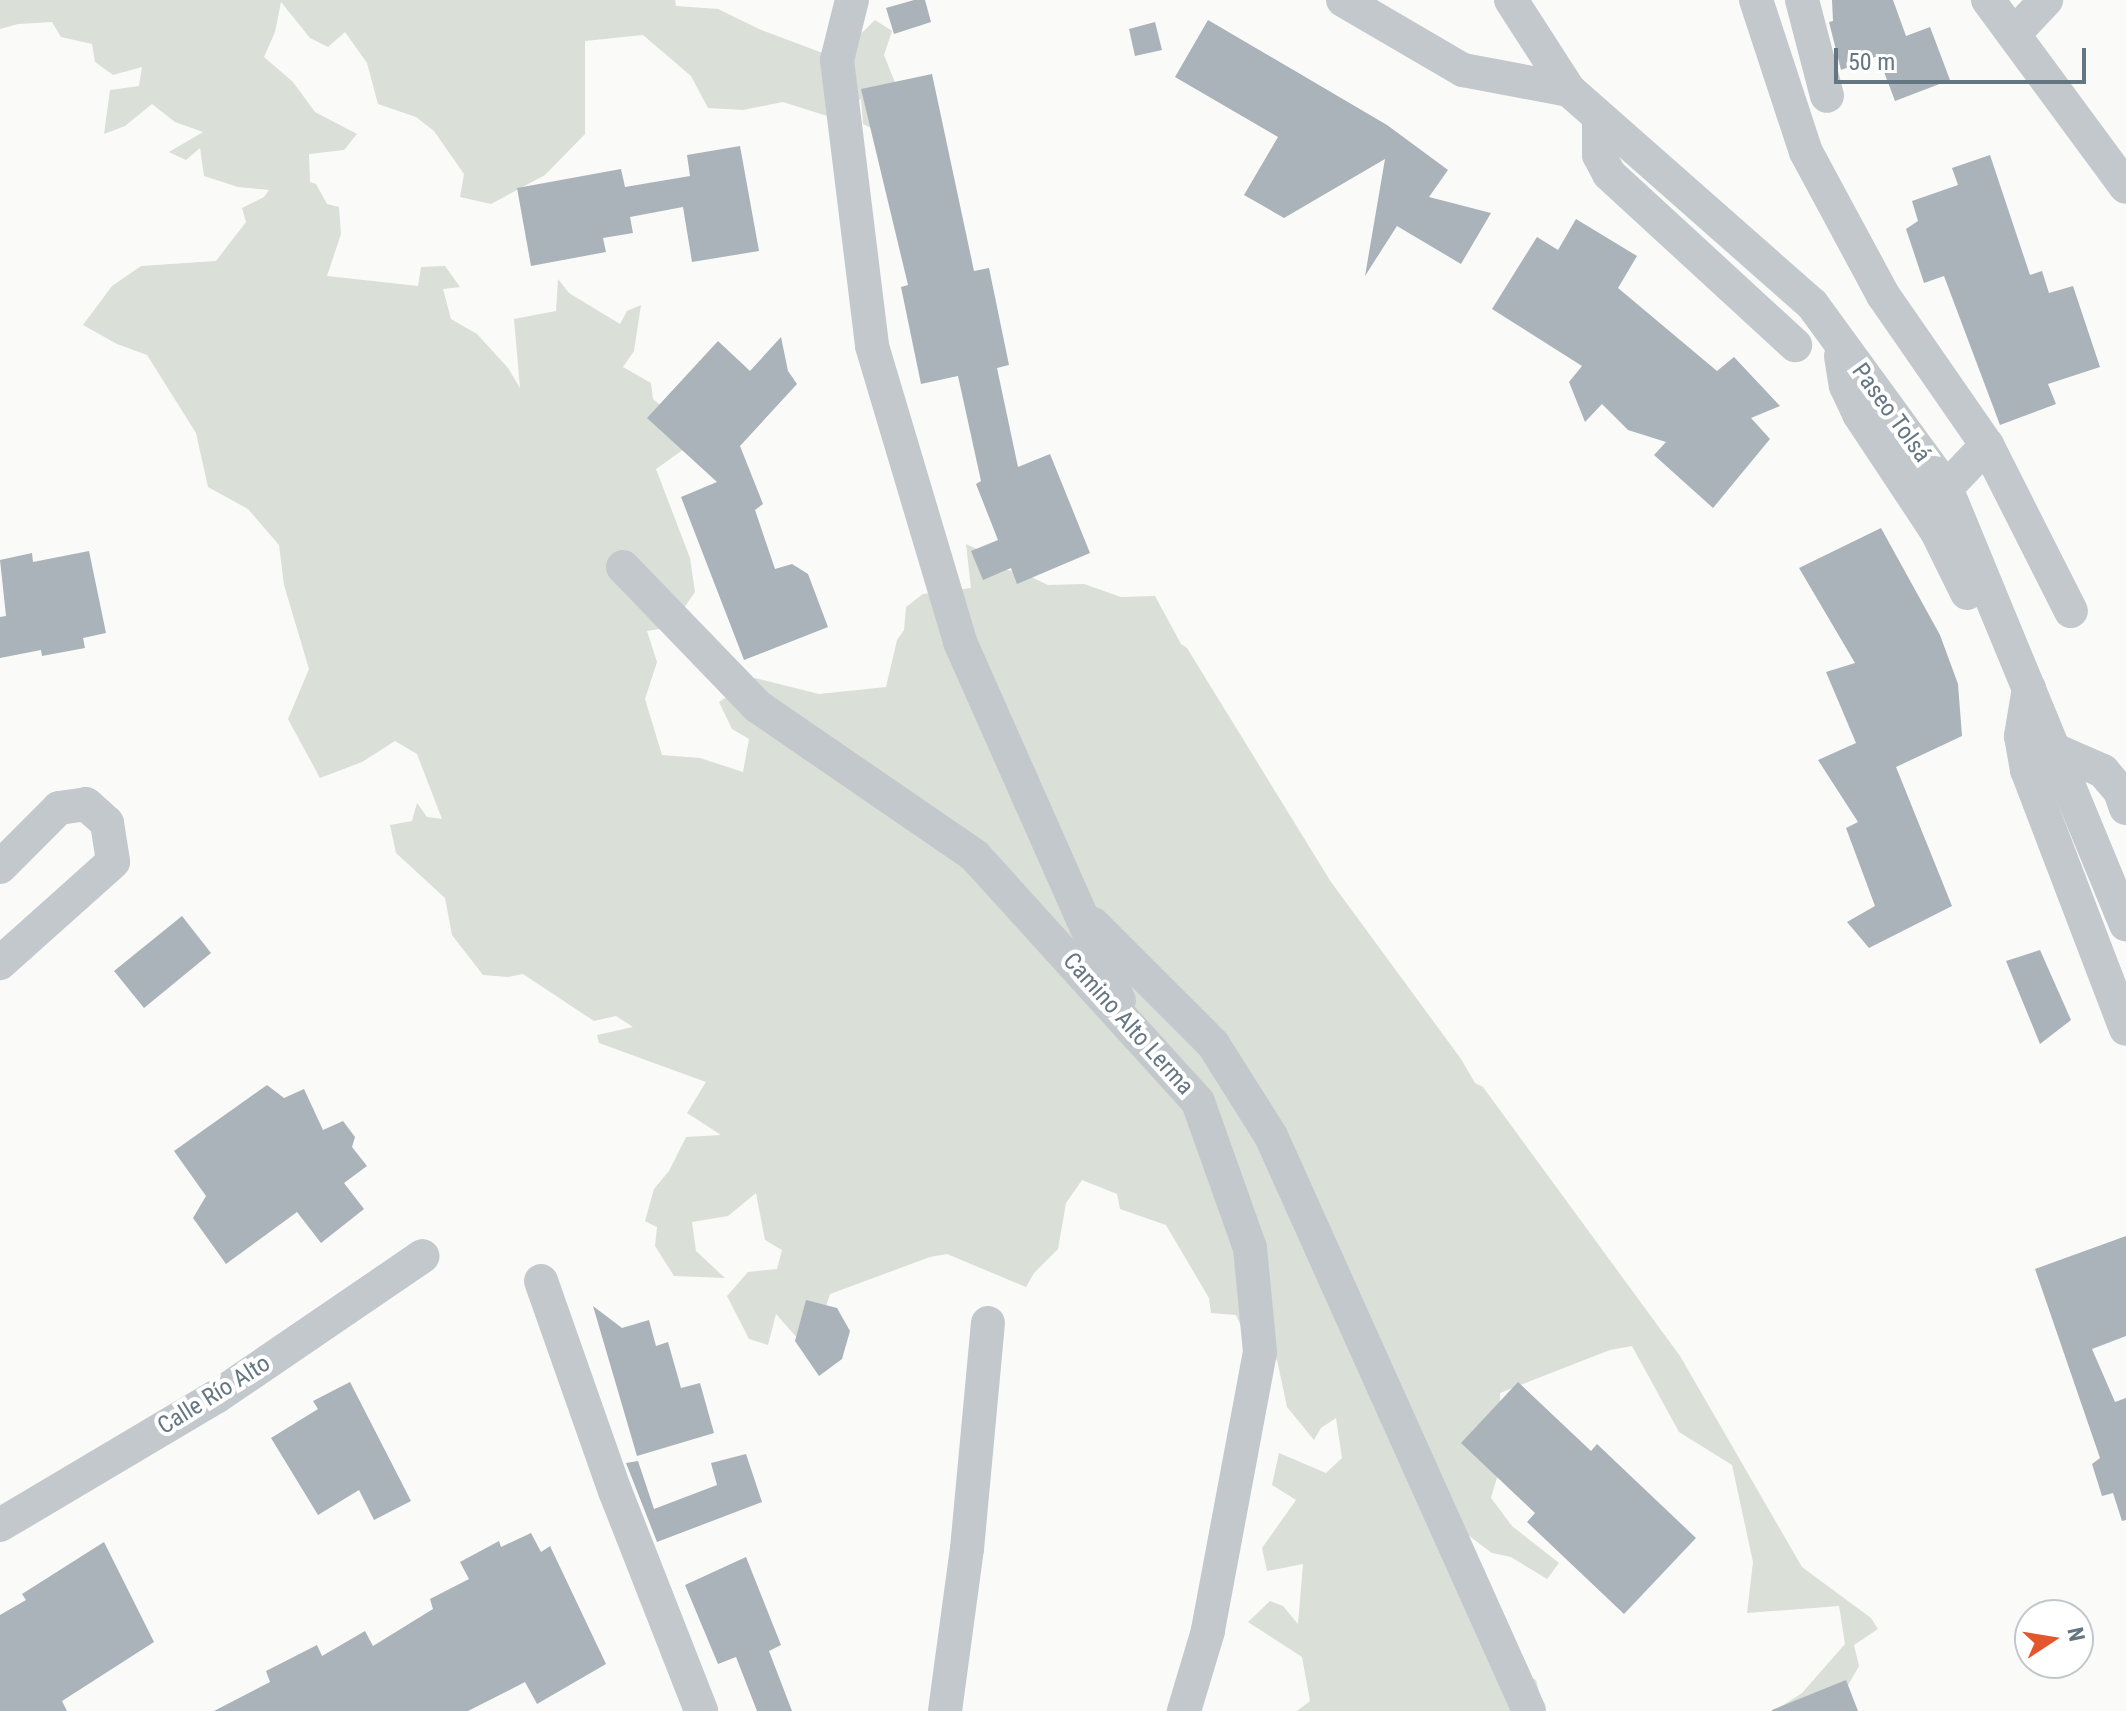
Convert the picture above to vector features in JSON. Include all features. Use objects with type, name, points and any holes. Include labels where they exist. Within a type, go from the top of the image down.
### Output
[{"type":"street","points":[[852,0],[837,60],[872,346],[960,642],[1133,1030]]},
{"type":"street","points":[[1343,0],[1463,70],[1569,90]]},
{"type":"street","name":"Paseo Tolsá","points":[[1511,0],[1569,90],[1812,304],[1946,488],[2126,924]]},
{"type":"street","points":[[1756,0],[1806,152],[1883,295],[1987,445],[2071,611]]},
{"type":"street","points":[[1802,0],[1827,96]]},
{"type":"street","points":[[1988,0],[2126,187]]},
{"type":"street","points":[[2014,34],[2046,0]]},
{"type":"street","points":[[1599,117],[1599,155],[1609,174],[1795,345]]},
{"type":"street","points":[[1838,339],[1846,386],[1859,414],[1937,532],[1996,652]]},
{"type":"street","points":[[1946,488],[1987,445]]},
{"type":"street","name":"Camino Alto Lerma","points":[[623,567],[757,706],[975,856],[1198,1102],[1250,1248],[1260,1352],[1208,1631],[1184,1711]]},
{"type":"street","points":[[2029,688],[2021,736],[2027,770],[2126,1029]]},
{"type":"street","points":[[2055,750],[2103,771],[2120,791],[2126,808]]},
{"type":"street","points":[[0,867],[59,808],[86,804],[107,823],[113,862],[0,963]]},
{"type":"street","points":[[1076,906],[1213,1044],[1271,1136],[1529,1711]]},
{"type":"street","name":"Calle Río Alto","points":[[0,1525],[216,1397],[423,1256]]},
{"type":"street","points":[[541,1281],[615,1491],[701,1711]]},
{"type":"street","points":[[945,1711],[967,1549],[988,1323]]},
{"type":"street","points":[[1195,1676],[1208,1711]]},
{"type":"shaded area","points":[[0,0],[675,0],[676,6],[718,9],[759,29],[836,58],[875,20],[892,31],[884,55],[915,133],[895,140],[863,124],[861,99],[827,116],[783,102],[743,110],[708,108],[691,76],[643,35],[585,41],[585,134],[545,175],[491,204],[460,197],[464,174],[434,131],[416,117],[378,104],[367,63],[345,32],[328,47],[310,38],[281,2],[275,32],[264,57],[293,82],[315,112],[357,134],[344,150],[309,154],[310,182],[316,184],[327,204],[339,207],[341,234],[327,276],[418,286],[421,267],[445,266],[460,287],[443,289],[451,319],[477,334],[508,368],[520,388],[514,319],[556,311],[558,279],[569,293],[620,324],[627,311],[641,305],[634,351],[623,367],[651,383],[653,399],[684,424],[687,447],[656,469],[690,558],[695,592],[671,627],[647,631],[657,662],[645,699],[662,755],[700,758],[743,772],[749,739],[732,729],[719,702],[755,678],[819,694],[886,687],[897,640],[904,630],[906,607],[923,594],[971,588],[966,544],[979,550],[991,567],[1023,573],[1048,585],[1084,584],[1121,597],[1155,596],[1181,644],[1187,648],[1331,882],[1461,1059],[1475,1083],[1483,1087],[1680,1356],[1802,1567],[1871,1618],[1878,1629],[1854,1645],[1859,1666],[1836,1706],[1774,1711],[1802,1693],[1845,1644],[1839,1606],[1747,1613],[1753,1562],[1732,1465],[1679,1432],[1632,1346],[1610,1350],[1500,1393],[1500,1467],[1491,1498],[1512,1526],[1559,1563],[1547,1579],[1511,1557],[1492,1553],[1461,1530],[1511,1665],[1536,1680],[1544,1711],[1297,1711],[1310,1701],[1302,1657],[1248,1622],[1270,1601],[1283,1606],[1298,1624],[1303,1564],[1267,1571],[1262,1548],[1296,1500],[1272,1485],[1279,1453],[1326,1473],[1342,1458],[1336,1418],[1321,1428],[1314,1440],[1287,1407],[1277,1360],[1249,1344],[1236,1315],[1211,1313],[1209,1298],[1166,1225],[1120,1209],[1117,1194],[1082,1180],[1066,1203],[1058,1249],[1034,1273],[1026,1287],[947,1254],[930,1257],[830,1294],[816,1337],[807,1349],[776,1314],[768,1345],[749,1339],[727,1296],[748,1272],[777,1269],[782,1250],[765,1240],[756,1193],[728,1216],[692,1222],[696,1251],[725,1278],[674,1276],[655,1246],[657,1227],[645,1221],[654,1189],[669,1171],[686,1137],[721,1135],[687,1113],[706,1082],[599,1043],[597,1035],[633,1027],[616,1016],[594,1021],[523,974],[508,977],[483,975],[452,935],[445,898],[396,853],[390,825],[412,821],[417,803],[427,817],[442,819],[417,754],[395,741],[362,762],[320,778],[288,719],[309,669],[284,585],[279,545],[248,509],[208,487],[196,433],[147,355],[117,344],[83,325],[112,286],[141,266],[216,261],[246,222],[242,208],[264,197],[269,190],[238,187],[204,176],[200,148],[186,160],[169,152],[203,132],[175,122],[152,104],[125,126],[104,134],[110,90],[139,86],[142,67],[113,75],[95,62],[92,44],[61,37],[52,22],[18,24],[0,29]]},
{"type":"building","points":[[925,0],[931,22],[894,34],[886,8]]},
{"type":"building","points":[[1832,0],[1893,0],[1906,36],[1930,27],[1950,80],[1895,101],[1878,56],[1841,70],[1829,22],[1833,21]]},
{"type":"building","points":[[1208,20],[1387,125],[1448,170],[1429,197],[1491,213],[1461,264],[1397,226],[1365,276],[1385,159],[1284,218],[1244,195],[1278,137],[1175,77]]},
{"type":"building","points":[[1155,22],[1162,50],[1135,56],[1129,29]]},
{"type":"building","points":[[932,74],[974,271],[989,268],[1009,365],[997,368],[1018,467],[1050,454],[1090,553],[1017,584],[1011,568],[983,580],[971,551],[998,540],[976,484],[981,481],[958,376],[921,384],[901,287],[908,285],[861,89]]},
{"type":"building","points":[[740,146],[759,251],[692,262],[683,207],[630,217],[633,233],[603,238],[606,252],[531,266],[517,188],[621,169],[625,187],[690,176],[687,155]]},
{"type":"building","points":[[1990,155],[2030,275],[2042,271],[2049,293],[2073,286],[2100,367],[2048,384],[2056,404],[2000,425],[1944,276],[1924,283],[1906,229],[1918,221],[1912,201],[1958,185],[1952,168]]},
{"type":"building","points":[[1576,219],[1637,256],[1618,288],[1717,371],[1734,357],[1780,406],[1751,418],[1770,439],[1713,508],[1654,455],[1666,442],[1628,430],[1602,404],[1585,422],[1569,382],[1582,366],[1492,309],[1537,237],[1558,250]]},
{"type":"building","points":[[781,337],[788,371],[797,384],[740,446],[763,504],[755,510],[775,569],[792,564],[808,574],[828,627],[744,660],[681,497],[717,482],[647,418],[718,341],[750,371]]},
{"type":"building","points":[[1881,528],[1940,635],[1958,684],[1962,736],[1896,767],[1952,906],[1869,948],[1847,922],[1875,906],[1846,828],[1858,822],[1818,760],[1856,743],[1826,672],[1855,663],[1799,568]]},
{"type":"building","points":[[89,551],[106,633],[83,638],[85,648],[42,656],[41,650],[0,658],[0,617],[6,616],[0,560],[32,553],[33,562]]},
{"type":"building","points":[[182,916],[211,953],[144,1008],[114,971]]},
{"type":"building","points":[[2040,950],[2071,1020],[2040,1044],[2006,961]]},
{"type":"building","points":[[267,1085],[284,1098],[304,1089],[323,1130],[343,1121],[355,1137],[352,1147],[367,1166],[344,1183],[364,1209],[321,1243],[297,1212],[226,1264],[193,1218],[206,1196],[174,1151]]},
{"type":"building","points":[[2126,1236],[2126,1336],[2092,1349],[2115,1402],[2126,1398],[2126,1520],[2122,1521],[2113,1493],[2102,1496],[2092,1464],[2100,1458],[2035,1269]]},
{"type":"building","points":[[806,1300],[837,1308],[850,1331],[842,1359],[819,1376],[795,1341]]},
{"type":"building","points":[[593,1306],[622,1328],[649,1320],[656,1346],[668,1342],[681,1388],[700,1383],[714,1433],[637,1456]]},
{"type":"building","points":[[350,1382],[411,1501],[374,1520],[359,1490],[318,1515],[271,1438],[318,1409],[313,1401]]},
{"type":"building","points":[[1518,1382],[1591,1451],[1597,1444],[1696,1538],[1624,1614],[1527,1522],[1535,1513],[1461,1443]]},
{"type":"building","points":[[746,1454],[762,1502],[657,1542],[626,1463],[638,1461],[654,1509],[717,1485],[711,1463]]},
{"type":"building","points":[[531,1533],[541,1552],[550,1546],[606,1664],[537,1704],[525,1682],[468,1711],[214,1711],[270,1682],[266,1671],[317,1645],[322,1656],[365,1631],[373,1646],[433,1609],[430,1599],[469,1579],[460,1562],[499,1541],[501,1547]]},
{"type":"building","points":[[104,1542],[154,1642],[62,1701],[67,1711],[0,1711],[0,1615],[26,1600],[22,1594]]},
{"type":"building","points":[[746,1557],[781,1645],[769,1651],[792,1711],[757,1711],[736,1657],[718,1664],[685,1585]]},
{"type":"building","points":[[1846,1680],[1858,1711],[1772,1711],[1772,1710]]}]
